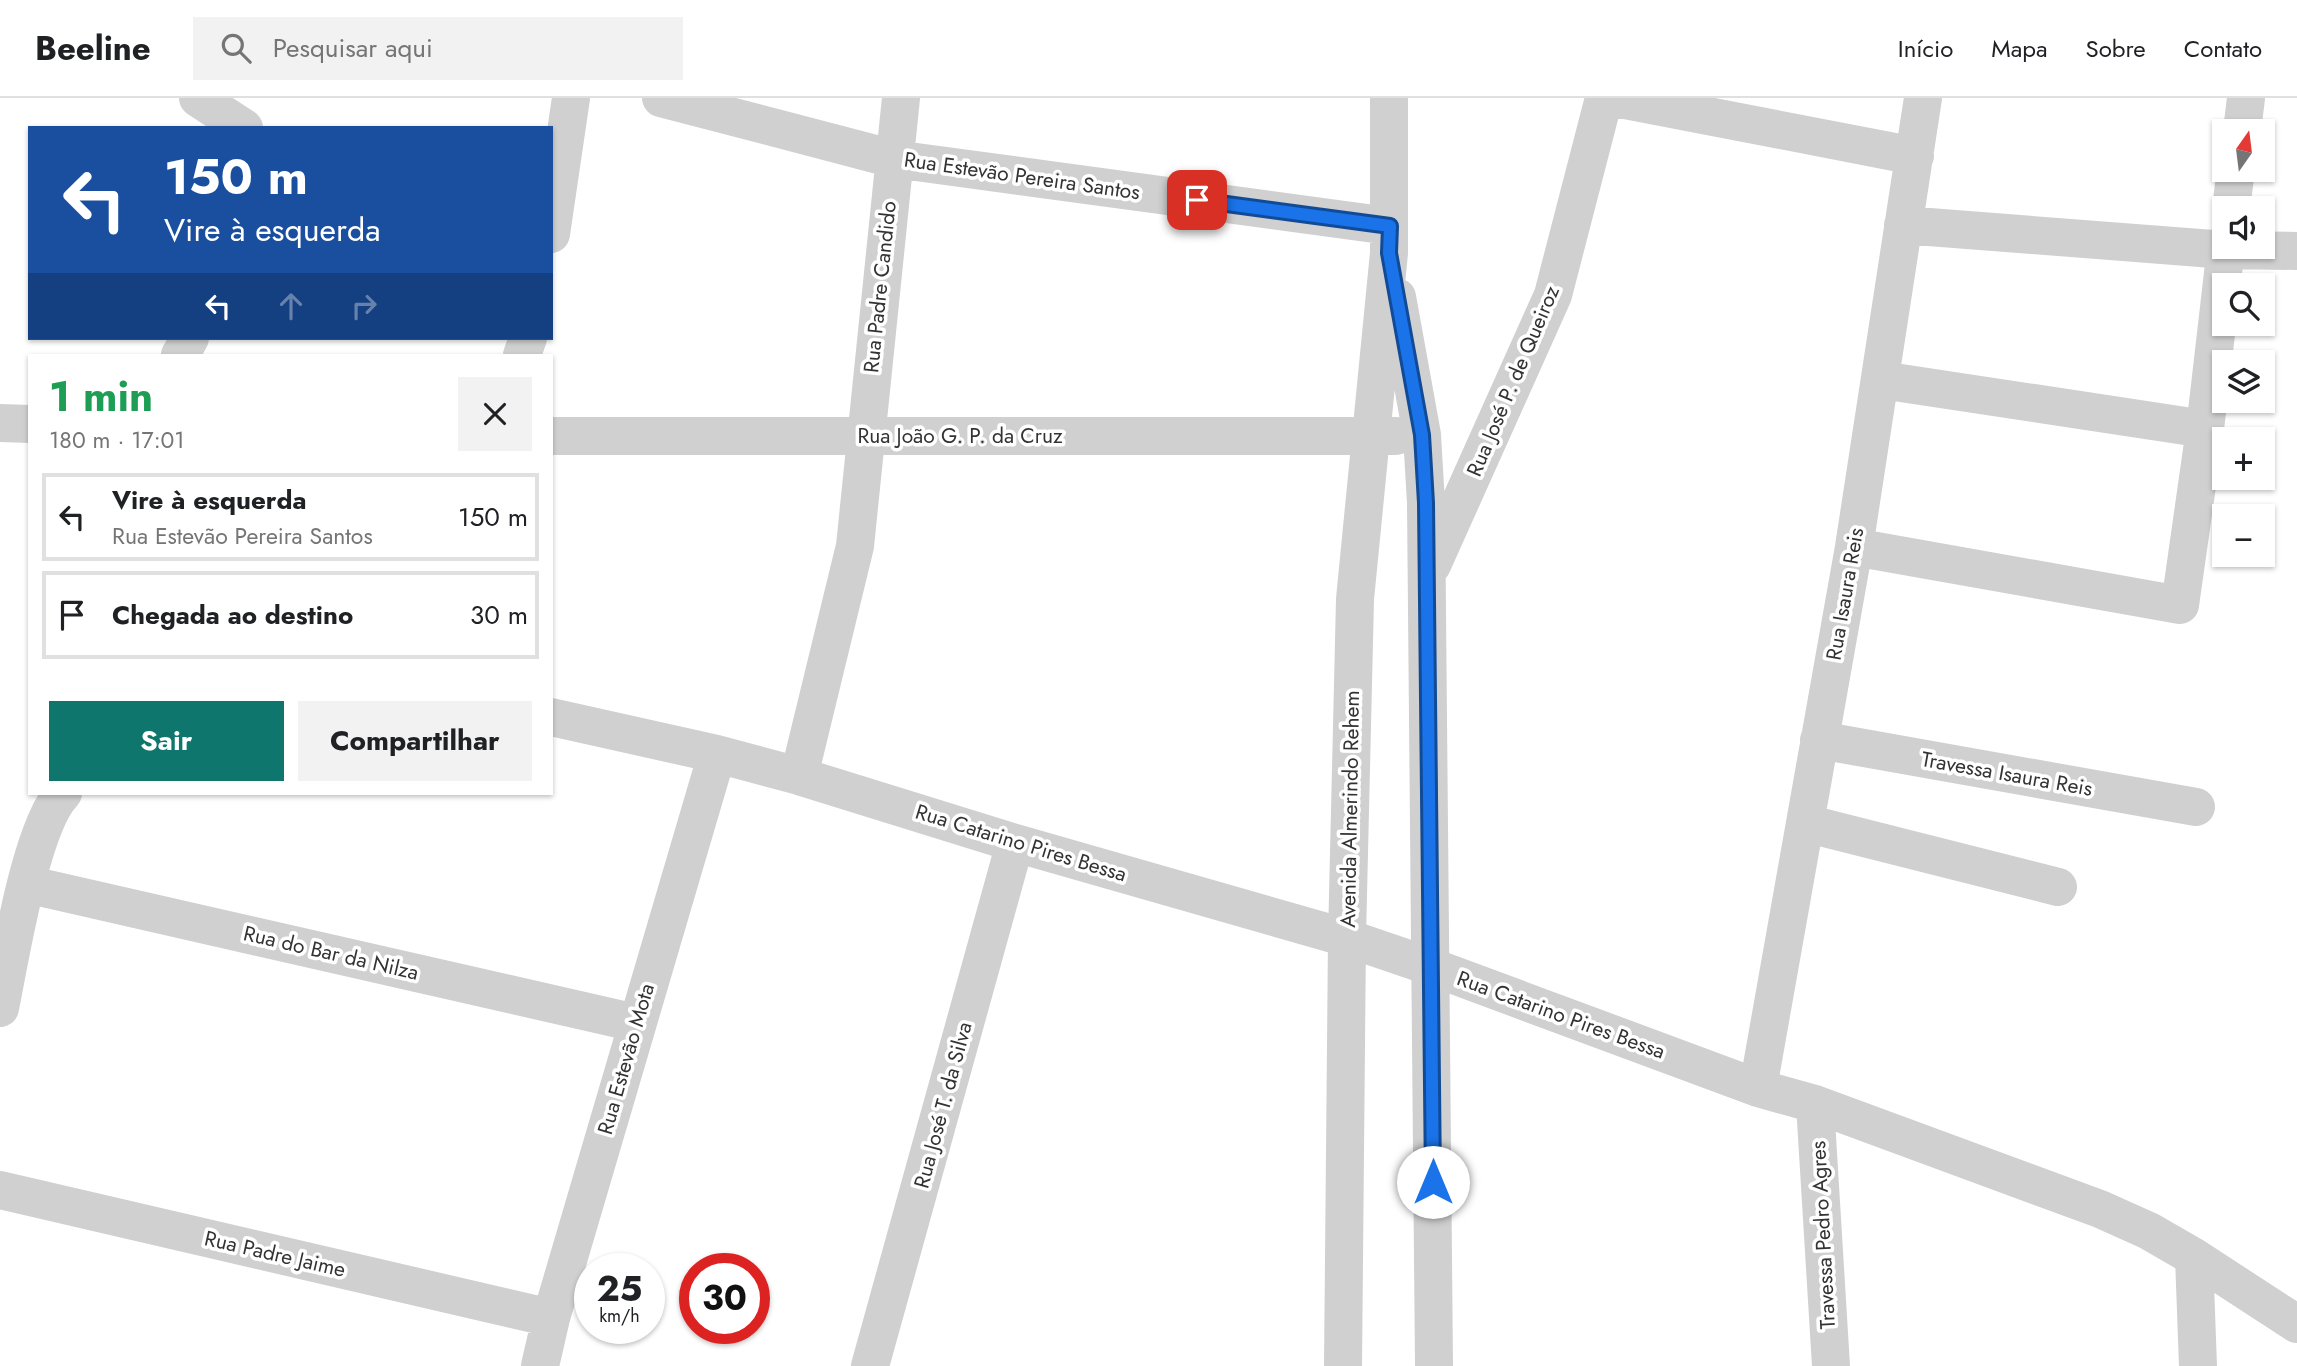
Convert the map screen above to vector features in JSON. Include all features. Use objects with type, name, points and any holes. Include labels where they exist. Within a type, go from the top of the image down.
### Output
[{"type":"street","points":[[198,98],[238,126]]},
{"type":"street","points":[[553,220],[571,98]]},
{"type":"street","name":"Rua Estevão Pereira Santos","points":[[661,98],[894,159],[1389,240]]},
{"type":"street","name":"Rua Padre Candido","points":[[799,776],[852,565],[901,98]]},
{"type":"street","name":"Avenida Almerindo Rehem","points":[[1343,1366],[1347,938],[1355,599],[1389,240],[1389,98]]},
{"type":"street","name":"Rua José P. de Queiroz","points":[[1427,576],[1553,295],[1604,98]]},
{"type":"street","points":[[1615,98],[1915,156]]},
{"type":"street","name":"Rua Isaura Reis","points":[[1758,1087],[1854,547],[1923,98]]},
{"type":"street","points":[[2243,119],[2246,98]]},
{"type":"street","points":[[1903,225],[2212,247]]},
{"type":"street","name":"Avenida Almerindo Rehem","points":[[1389,240],[1422,435],[1427,576],[1434,1366]]},
{"type":"street","points":[[2275,250],[2297,251]]},
{"type":"street","points":[[1854,547],[2180,605],[2205,429],[2225,259]]},
{"type":"street","points":[[1881,380],[2205,429]]},
{"type":"street","points":[[0,423],[28,424]]},
{"type":"street","name":"Rua João G. P. da Cruz","points":[[553,436],[1370,438],[1422,435]]},
{"type":"street","name":"Rua Catarino Pires Bessa","points":[[553,717],[717,754],[799,776],[1015,843],[1347,938],[1432,967],[2100,1209],[2149,1231],[2194,1257],[2297,1324]]},
{"type":"street","name":"Travessa Isaura Reis","points":[[1819,740],[2196,807]]},
{"type":"street","name":"Rua Estevão Mota","points":[[540,1366],[551,1318],[636,1023],[717,754]]},
{"type":"street","points":[[0,1008],[26,884],[50,813],[62,795]]},
{"type":"street","points":[[1805,823],[2058,887]]},
{"type":"street","name":"Rua José T. da Silva","points":[[870,1366],[1015,843]]},
{"type":"street","name":"Rua do Bar da Nilza","points":[[26,884],[636,1023]]},
{"type":"street","name":"Travessa Pedro Agres","points":[[1815,1104],[1831,1366]]},
{"type":"street","name":"Rua Padre Jaime","points":[[0,1190],[551,1318]]},
{"type":"street","points":[[2194,1257],[2198,1366]]},
{"type":"route","points":[[1197,200],[1390,226],[1389,253],[1422,435],[1426,503],[1433,1182]]}]
